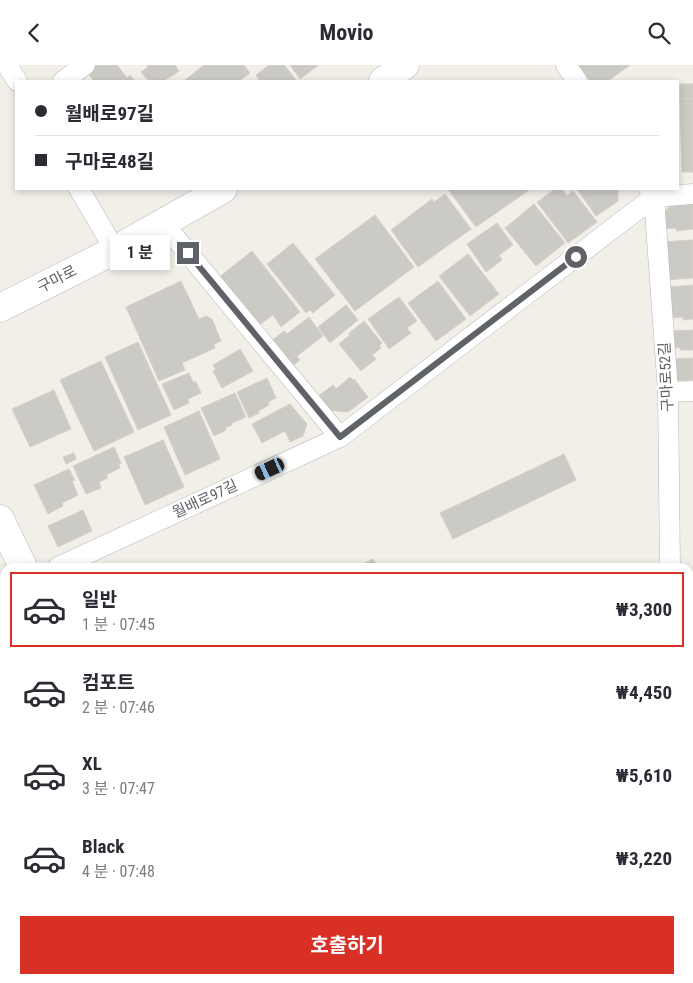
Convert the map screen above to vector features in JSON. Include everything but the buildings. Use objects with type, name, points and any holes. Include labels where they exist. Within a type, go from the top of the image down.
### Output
[{"type":"main road","points":[[384,80],[405,65]]},
{"type":"main road","name":"구마로","points":[[0,308],[115,250],[221,190]]},
{"type":"main road","points":[[0,519],[21,563]]},
{"type":"street","points":[[7,65],[16,80]]},
{"type":"street","points":[[64,80],[85,65]]},
{"type":"street","points":[[566,65],[576,80]]},
{"type":"street","points":[[81,190],[115,250]]},
{"type":"street","points":[[652,193],[693,194]]},
{"type":"street","name":"구마로52길","points":[[652,193],[668,393],[670,563]]},
{"type":"street","name":"월배로97길","points":[[67,563],[340,437],[652,193]]},
{"type":"street","points":[[163,223],[340,437]]},
{"type":"street","points":[[668,393],[693,391]]},
{"type":"route","points":[[188,253],[340,437],[576,257]]}]
